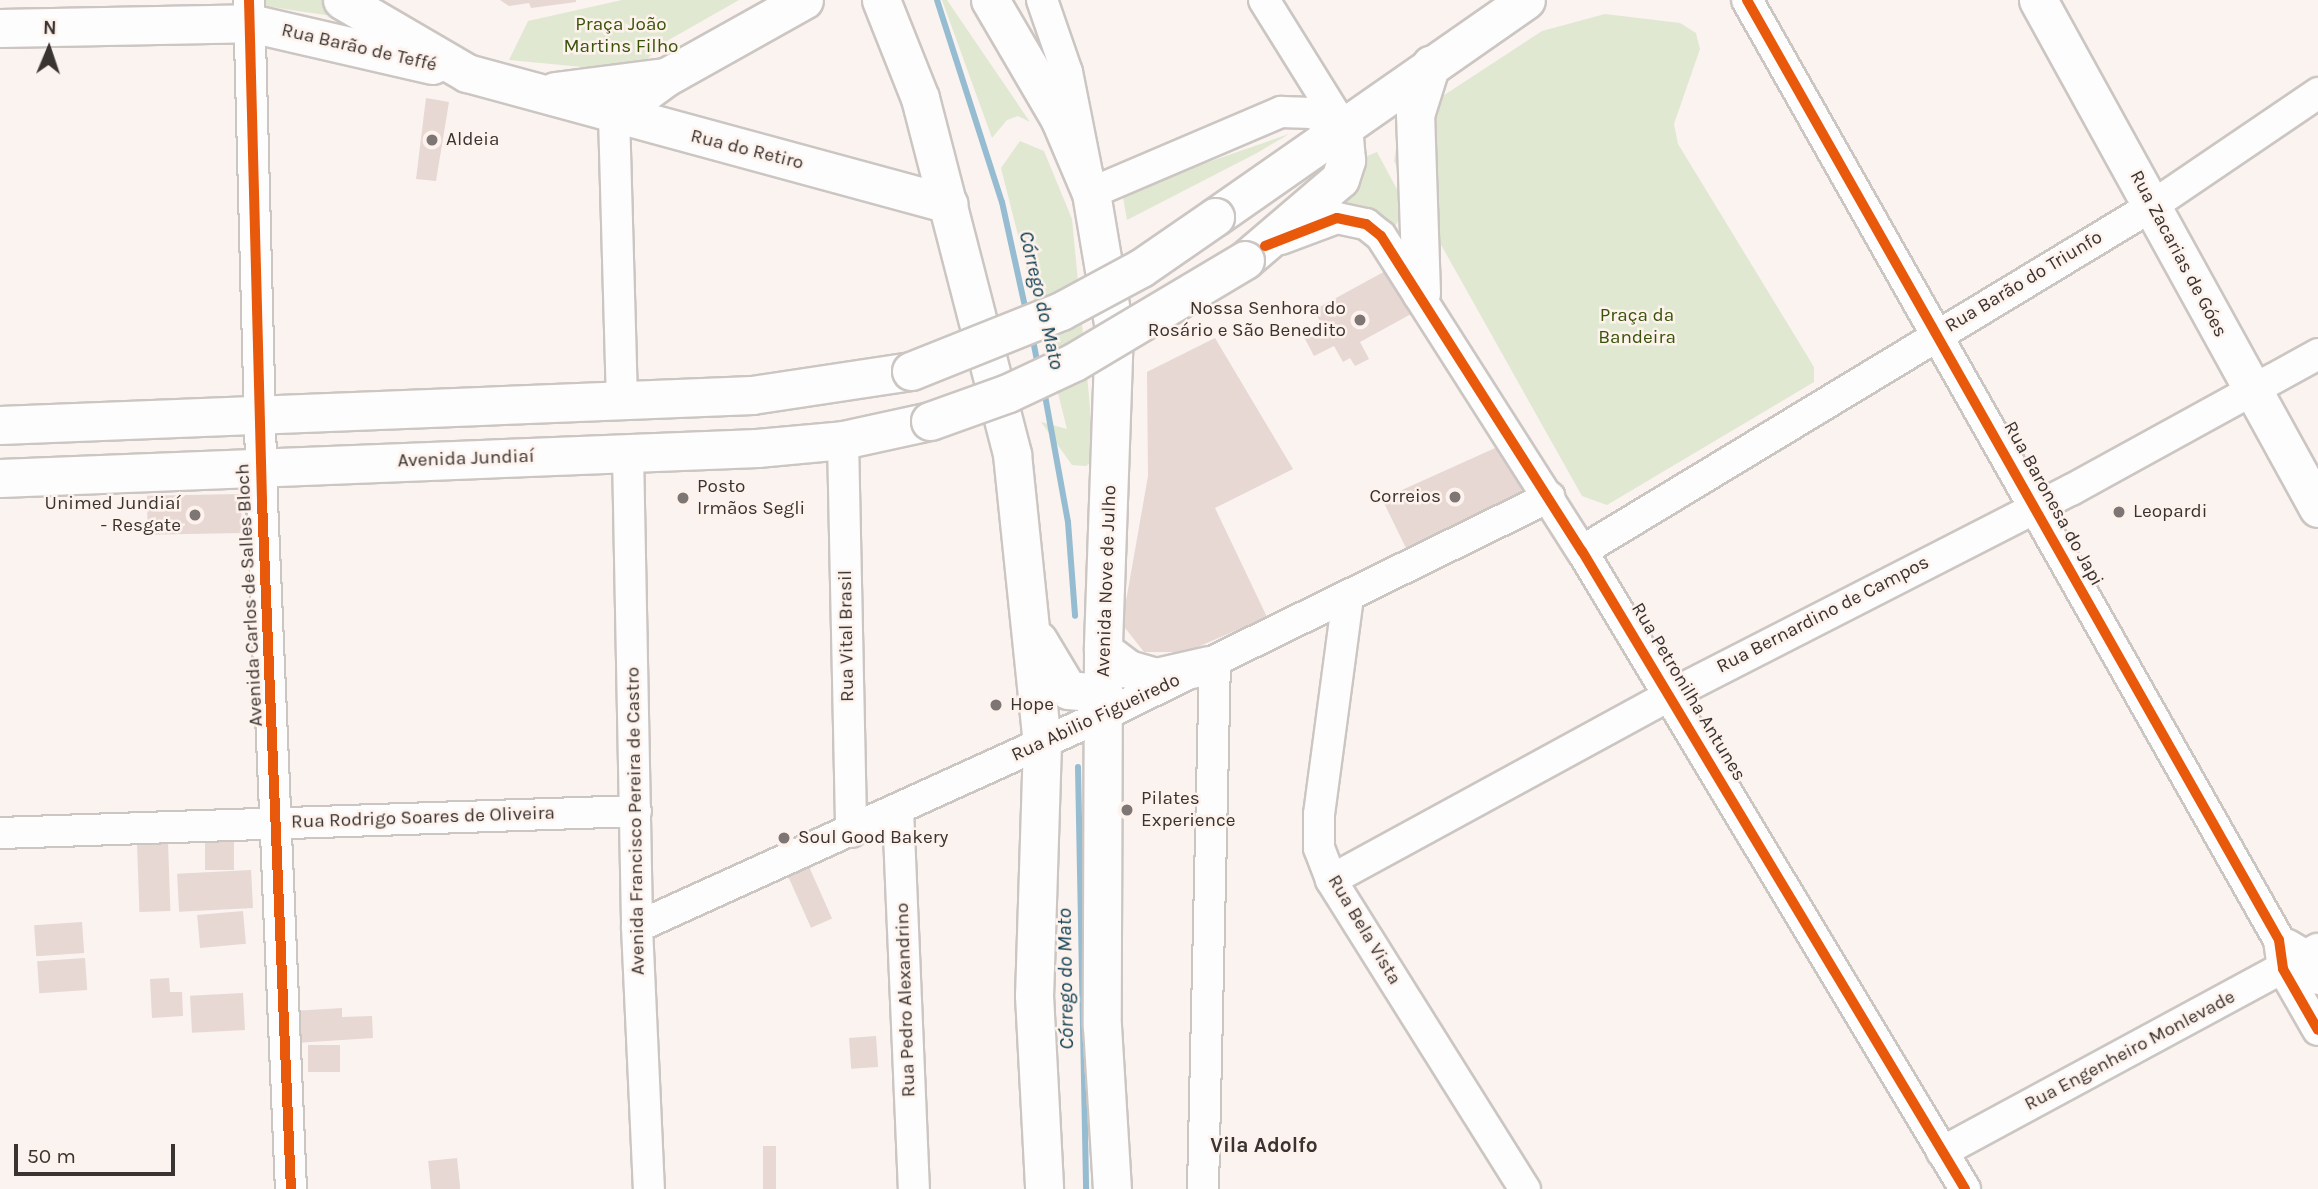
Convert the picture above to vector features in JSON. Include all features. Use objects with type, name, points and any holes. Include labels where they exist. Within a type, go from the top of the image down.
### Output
[{"type":"main road","name":"Rua do Retiro","points":[[342,0],[467,72],[547,92],[614,115],[949,204]]},
{"type":"main road","points":[[614,115],[672,74],[804,0]]},
{"type":"main road","points":[[881,0],[920,98],[1012,454],[1042,743],[1034,995],[1044,1189]]},
{"type":"main road","points":[[981,0],[1016,38]]},
{"type":"main road","name":"Avenida Nove de Julho","points":[[990,0],[1016,38],[1060,120],[1091,193],[1114,329],[1103,683],[1102,1026],[1112,1189]]},
{"type":"main road","points":[[0,425],[260,412],[622,402],[752,395],[911,371],[1061,311],[1141,268],[1526,0]]},
{"type":"main road","name":"Rua Zacarias de Góes","points":[[2038,0],[2318,508]]},
{"type":"main road","name":"Rua Barão de Teffé","points":[[0,28],[249,12],[467,72]]},
{"type":"main road","points":[[1421,293],[1415,115],[1431,64]]},
{"type":"main road","name":"Rua do Retiro","points":[[547,92],[672,74]]},
{"type":"main road","points":[[672,74],[674,131]]},
{"type":"main road","name":"Avenida Jundiaí","points":[[0,478],[628,453],[843,440],[930,421],[1009,393],[1073,362],[1255,253],[1340,179],[1346,160],[1343,128]]},
{"type":"main road","points":[[1031,627],[1068,690],[1089,692],[1128,669],[1156,677],[1212,664]]},
{"type":"street","points":[[1042,0],[1066,72],[1091,193],[1281,112],[1312,113],[1343,128]]},
{"type":"street","points":[[1264,0],[1343,128]]},
{"type":"street","name":"Rua Baronesa do Japi","points":[[1747,0],[2035,507],[2301,958],[2318,1030]]},
{"type":"street","name":"Avenida Carlos de Salles Bloch","points":[[249,12],[261,467],[278,822],[291,1189]]},
{"type":"street","name":"Rua Barão do Triunfo","points":[[1582,551],[2152,206],[2318,93]]},
{"type":"street","points":[[614,115],[622,402]]},
{"type":"street","name":"Rua Petronilha Antunes","points":[[1255,253],[1319,221],[1351,218],[1366,224],[1381,236],[1421,293],[1549,497],[1965,1189]]},
{"type":"street","name":"Rua Bernardino de Campos","points":[[1331,880],[1670,695],[2035,507],[2318,354]]},
{"type":"street","name":"Rua Vital Brasil","points":[[843,440],[851,832]]},
{"type":"street","name":"Avenida Francisco Pereira de Castro","points":[[628,453],[637,927],[649,1189]]},
{"type":"street","name":"Rua Abilio Figueiredo","points":[[637,927],[1042,743],[1103,683],[1212,664],[1549,497]]},
{"type":"street","name":"Rua Bela Vista","points":[[1348,597],[1319,814],[1319,848],[1331,880],[1525,1189]]},
{"type":"street","points":[[1203,1189],[1212,664]]},
{"type":"street","name":"Rua Pedro Alexandrino","points":[[898,810],[914,1189]]},
{"type":"street","name":"Rua Rodrigo Soares de Oliveira","points":[[0,833],[636,811]]},
{"type":"street","name":"Rua Engenheiro Monlevade","points":[[1942,1152],[2301,958]]},
{"type":"green space","points":[[263,0],[334,0],[353,19],[264,6]]},
{"type":"green space","name":"Praça João Martins Filho","points":[[622,0],[739,0],[660,45],[646,61],[625,71],[509,60],[528,21]]},
{"type":"green space","points":[[942,0],[947,0],[1030,122],[1018,116],[1007,120],[992,138]]},
{"type":"green space","name":"Praça da Bandeira","points":[[1605,14],[1680,23],[1696,33],[1700,49],[1674,124],[1678,144],[1814,367],[1814,382],[1607,505],[1582,496],[1394,161],[1400,124],[1542,31]]},
{"type":"green space","points":[[1289,134],[1257,153],[1127,220],[1122,192]]},
{"type":"green space","points":[[1020,141],[1044,151],[1072,219],[1095,459],[1086,466],[1072,465],[1041,422],[1067,429],[1001,168]]},
{"type":"green space","points":[[1377,152],[1406,206],[1379,257],[1338,200],[1355,161]]},
{"type":"building","points":[[500,0],[576,2],[531,8],[529,3],[509,6]]},
{"type":"building","name":"Aldeia","points":[[426,98],[449,102],[436,181],[416,179]]},
{"type":"building","name":"Nossa Senhora do Rosário e São Benedito","points":[[1389,269],[1413,313],[1360,342],[1369,359],[1355,366],[1350,358],[1343,362],[1334,346],[1314,356],[1304,337],[1323,327],[1314,310]]},
{"type":"building","points":[[1215,338],[1293,469],[1215,508],[1267,617],[1186,652],[1144,652],[1122,624],[1148,476],[1147,372]]},
{"type":"building","name":"Correios","points":[[1504,444],[1533,484],[1527,495],[1441,541],[1406,548],[1382,499]]},
{"type":"building","name":"Unimed Jundiaí - Resgate","points":[[241,494],[242,533],[148,535],[147,496]]},
{"type":"building","points":[[205,838],[234,838],[234,870],[205,870]]},
{"type":"building","points":[[168,842],[170,911],[139,912],[137,843]]},
{"type":"building","points":[[806,860],[832,918],[811,928],[785,869]]},
{"type":"building","points":[[251,870],[253,908],[179,912],[177,874]]},
{"type":"building","points":[[243,911],[246,944],[200,948],[197,915]]},
{"type":"building","points":[[82,922],[84,953],[36,956],[34,925]]},
{"type":"building","points":[[85,958],[87,990],[39,993],[37,961]]},
{"type":"building","points":[[169,978],[170,992],[182,992],[183,1016],[152,1018],[150,979]]},
{"type":"building","points":[[243,993],[245,1030],[192,1033],[190,996]]},
{"type":"building","points":[[342,1008],[342,1017],[372,1016],[373,1038],[295,1043],[293,1011]]},
{"type":"building","points":[[876,1036],[878,1067],[851,1069],[849,1038]]},
{"type":"building","points":[[308,1045],[340,1045],[340,1072],[308,1072]]},
{"type":"building","points":[[763,1146],[776,1146],[776,1189],[763,1189]]},
{"type":"building","points":[[457,1158],[460,1189],[431,1189],[428,1161]]},
{"type":"waterway","name":"Córrego do Mato","points":[[937,0],[1002,202],[1026,311]]},
{"type":"waterway","name":"Córrego do Mato","points":[[1032,335],[1038,365]]},
{"type":"waterway","name":"Córrego do Mato","points":[[1044,390],[1068,522],[1075,616]]},
{"type":"waterway","name":"Córrego do Mato","points":[[1078,767],[1086,1189]]},
{"type":"cycle path","points":[[249,0],[262,501],[291,1189]]},
{"type":"cycle path","points":[[1747,0],[2279,940],[2283,969],[2318,1030]]},
{"type":"cycle path","points":[[1265,246],[1337,218],[1366,224],[1381,236],[1582,551],[1965,1189]]},
{"type":"place","name":"Aldeia","points":[[432,140]]},
{"type":"place","name":"Nossa Senhora do Rosário e São Benedito","points":[[1360,320]]},
{"type":"place","name":"Correios","points":[[1455,497]]},
{"type":"place","name":"Posto Irmãos Segli","points":[[683,498]]},
{"type":"place","name":"Leopardi","points":[[2119,512]]},
{"type":"place","name":"Unimed Jundiaí - Resgate","points":[[195,515]]},
{"type":"place","name":"Hope","points":[[996,705]]},
{"type":"place","name":"Pilates Experience","points":[[1127,810]]},
{"type":"place","name":"Soul Good Bakery","points":[[784,838]]},
{"type":"district","name":"Vila Adolfo","points":[[1264,1145]]}]
